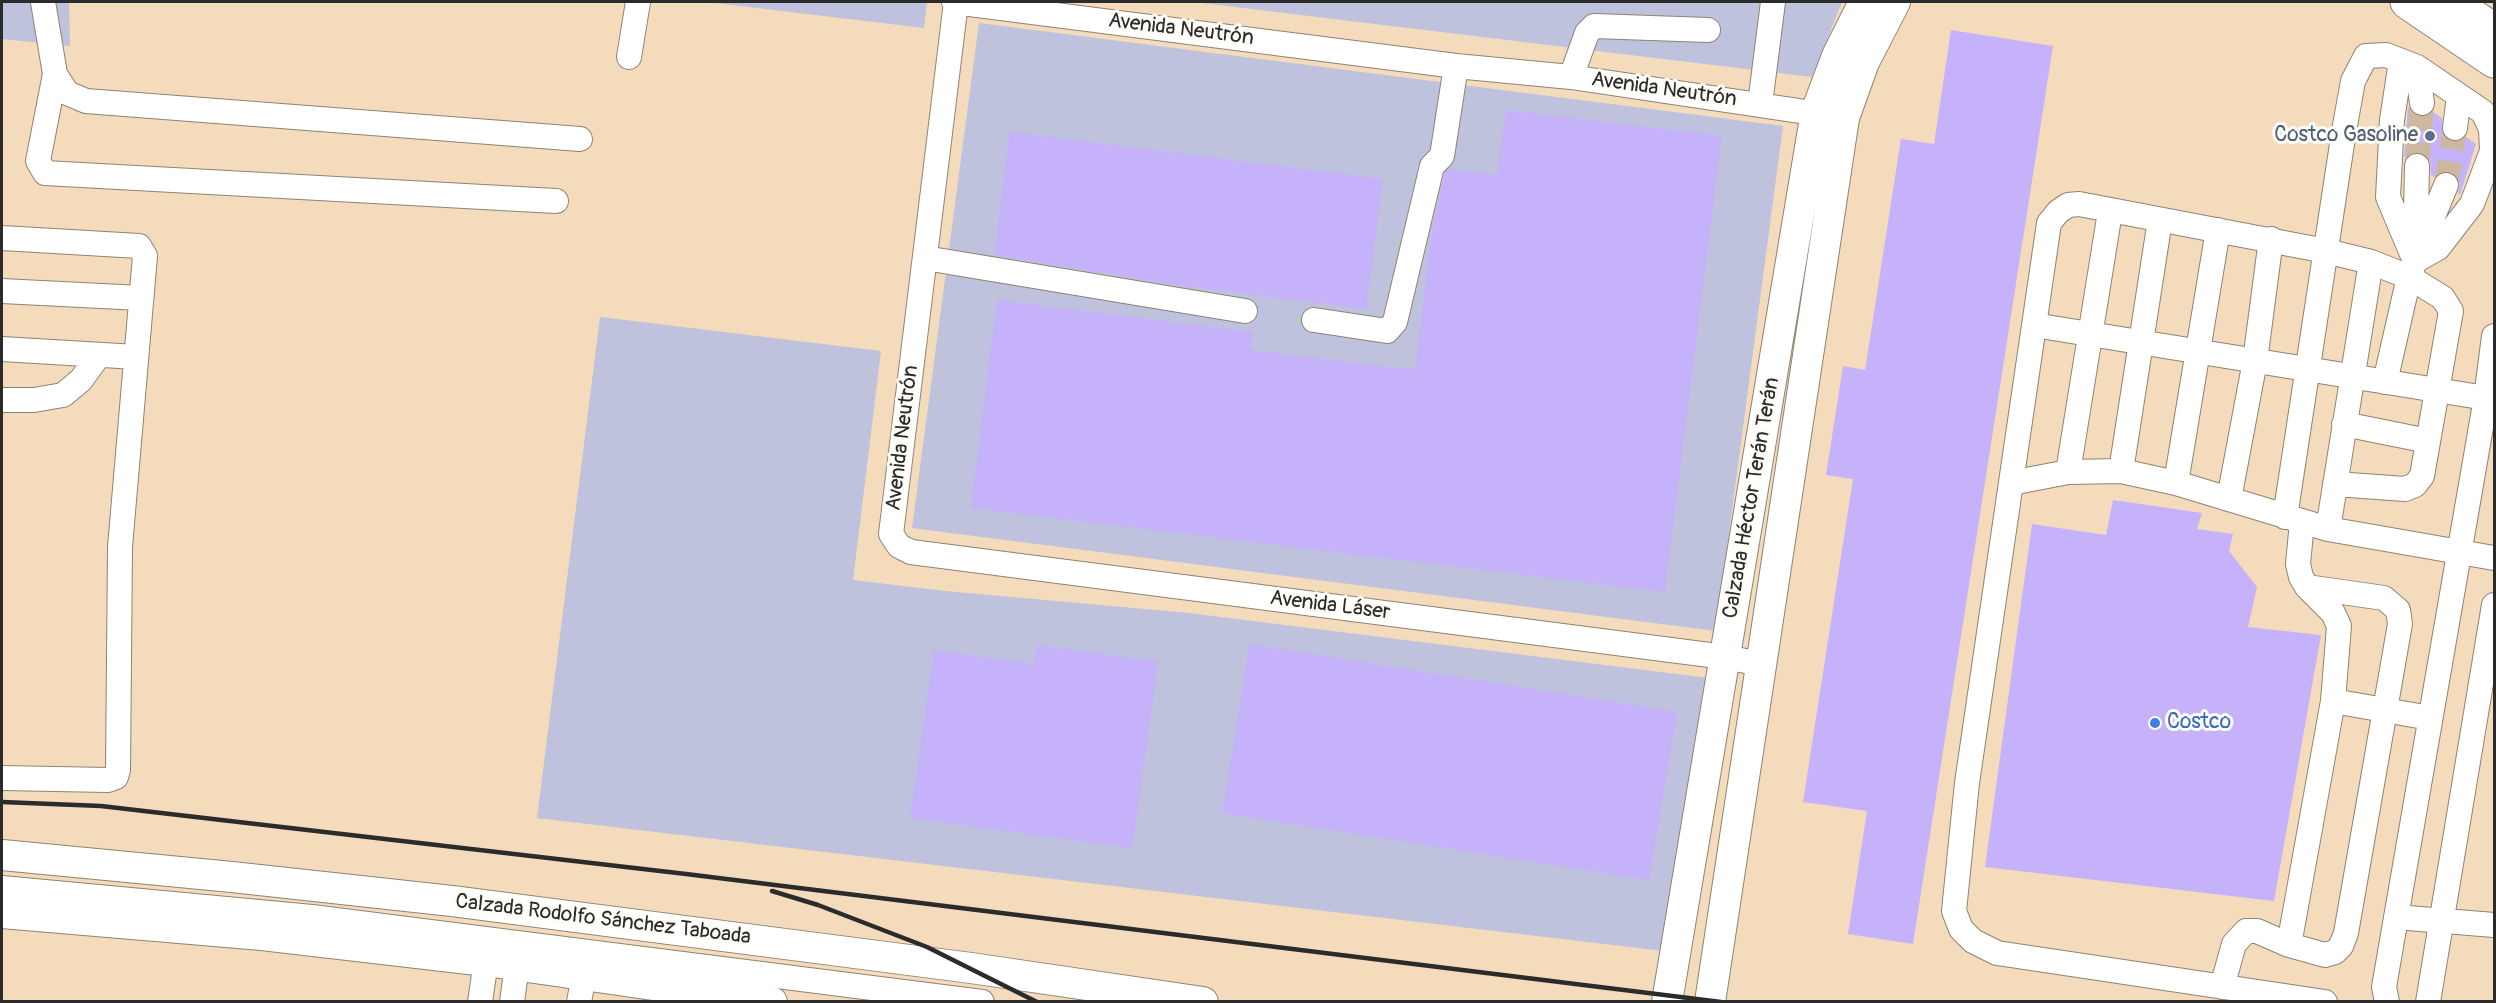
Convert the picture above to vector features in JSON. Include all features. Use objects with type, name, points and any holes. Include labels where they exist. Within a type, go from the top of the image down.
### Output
[{"type":"highway","points":[[2407,2],[2494,61]]},
{"type":"highway","points":[[2452,2],[2494,30]]},
{"type":"highway","points":[[2490,2],[2494,5]]},
{"type":"main road","name":"Calzada Héctor Terán Terán","points":[[1710,1002],[1761,664],[1837,56],[1862,2]]},
{"type":"main road","name":"Calzada Héctor Terán Terán","points":[[1667,1002],[1769,405],[1830,115],[1864,62],[1895,2]]},
{"type":"main road","name":"Calzada Rodolfo Sánchez Taboada","points":[[2,855],[452,901],[971,968],[1203,1002]]},
{"type":"main road","points":[[2,913],[262,935],[517,965],[581,988],[772,1002]]},
{"type":"street","points":[[43,2],[55,74],[38,161],[45,173],[556,201]]},
{"type":"street","points":[[629,57],[638,2]]},
{"type":"street","name":"Avenida Neutrón","points":[[899,546],[891,534],[955,2],[1456,66],[1571,77],[1830,115]]},
{"type":"street","points":[[1760,104],[1773,2]]},
{"type":"street","points":[[1571,77],[1587,33],[1594,26],[1708,30]]},
{"type":"street","points":[[2289,945],[2333,701],[2339,626],[2333,613],[2307,587],[2301,577],[2298,564],[2293,520],[2306,369],[2326,251],[2344,131],[2354,81],[2366,56],[2386,55],[2409,64],[2483,112],[2491,129],[2492,151],[2472,204],[2438,248],[2412,269],[2371,262],[2326,251],[2271,239],[2110,212],[2079,204],[2068,206],[2058,212],[2049,223],[1967,783],[1954,910],[1961,929],[1972,941],[1997,953],[2325,1002]]},
{"type":"street","points":[[2409,64],[2422,103]]},
{"type":"street","points":[[2335,484],[2405,489],[2415,485],[2422,476],[2451,312],[2443,298],[2412,269],[2388,197],[2392,120],[2409,64]]},
{"type":"street","points":[[1314,320],[1387,331],[1395,322],[1432,166],[1442,156],[1456,66]]},
{"type":"street","points":[[55,74],[67,93],[86,101],[580,139]]},
{"type":"street","points":[[2455,128],[2459,96]]},
{"type":"street","points":[[2412,269],[2417,166]]},
{"type":"street","points":[[2385,382],[2412,269],[2446,185]]},
{"type":"street","points":[[2068,472],[2110,212]]},
{"type":"street","points":[[2121,471],[2160,220]]},
{"type":"street","points":[[2176,483],[2218,230]]},
{"type":"street","points":[[2,238],[139,246],[145,256],[120,547],[118,770],[116,777],[108,780],[2,778]]},
{"type":"street","points":[[2229,499],[2254,361],[2271,239]]},
{"type":"street","points":[[925,258],[1245,311]]},
{"type":"street","points":[[2328,529],[2371,262]]},
{"type":"street","points":[[2,291],[141,298]]},
{"type":"street","points":[[2034,325],[2487,398]]},
{"type":"street","points":[[2382,997],[2487,398],[2494,336]]},
{"type":"street","points":[[2,349],[136,357]]},
{"type":"street","points":[[2,400],[34,400],[63,395],[81,380],[99,356]]},
{"type":"street","points":[[2344,424],[2428,441]]},
{"type":"street","points":[[2011,483],[2068,472],[2121,471],[2176,483],[2328,529],[2459,554],[2494,558]]},
{"type":"street","name":"Avenida Láser","points":[[899,546],[911,552],[1725,657],[1761,664]]},
{"type":"street","points":[[2222,987],[2234,944],[2246,931],[2257,931],[2289,945],[2325,955],[2335,952],[2341,946],[2346,933],[2400,624],[2398,610],[2384,598],[2307,587]]},
{"type":"street","points":[[2428,1002],[2494,605]]},
{"type":"street","points":[[2333,701],[2430,718]]},
{"type":"street","points":[[2,888],[312,917],[981,1002]]},
{"type":"street","points":[[2396,917],[2494,925]]},
{"type":"street","points":[[480,1002],[486,961]]},
{"type":"street","points":[[512,1002],[517,965]]},
{"type":"shaded area","points":[[2,2],[69,2],[70,46],[2,39]]},
{"type":"shaded area","points":[[707,2],[927,2],[924,28]]},
{"type":"shaded area","points":[[1194,2],[1842,2],[1812,77]]},
{"type":"shaded area","points":[[979,23],[1783,126],[1716,631],[912,528]]},
{"type":"shaded area","points":[[600,317],[881,351],[853,580],[945,591],[1189,613],[1709,678],[1664,951],[537,818]]},
{"type":"building","points":[[1951,30],[2053,46],[1913,944],[1848,934],[1867,811],[1803,802],[1853,479],[1826,475],[1843,366],[1865,370],[1901,139],[1934,144]]},
{"type":"building","name":"Costco Gasoline","points":[[2408,107],[2417,116],[2425,117],[2433,112],[2442,118],[2442,133],[2447,140],[2460,141],[2466,137],[2476,144],[2460,195],[2458,193],[2460,183],[2452,172],[2444,171],[2434,177],[2431,175],[2430,160],[2425,154],[2417,152],[2404,157]]},
{"type":"building","points":[[1506,110],[1722,136],[1665,592],[971,508],[997,300],[1253,332],[1251,350],[1415,370],[1433,223],[1445,173],[1449,169],[1497,175]]},
{"type":"building","points":[[1010,132],[1383,179],[1366,309],[1175,285],[994,255]]},
{"type":"building","name":"Costco","points":[[2113,500],[2202,513],[2197,529],[2233,534],[2229,551],[2257,587],[2248,627],[2321,635],[2274,901],[1985,867],[2032,524],[2106,535]]},
{"type":"building","points":[[1250,644],[1677,712],[1649,880],[1222,813]]},
{"type":"building","points":[[1037,645],[1158,662],[1132,848],[910,818],[934,650],[1034,664]]},
{"type":"tunnel","points":[[2417,166],[2422,103]]},
{"type":"tunnel","points":[[2446,185],[2455,128]]},
{"type":"railway","points":[[2,802],[101,806],[686,874],[1721,1002]]},
{"type":"railway","points":[[772,891],[818,905],[927,947],[1037,1002]]},
{"type":"place","name":"Costco Gasoline","points":[[2430,136]]},
{"type":"place","name":"Costco","points":[[2155,723]]}]
